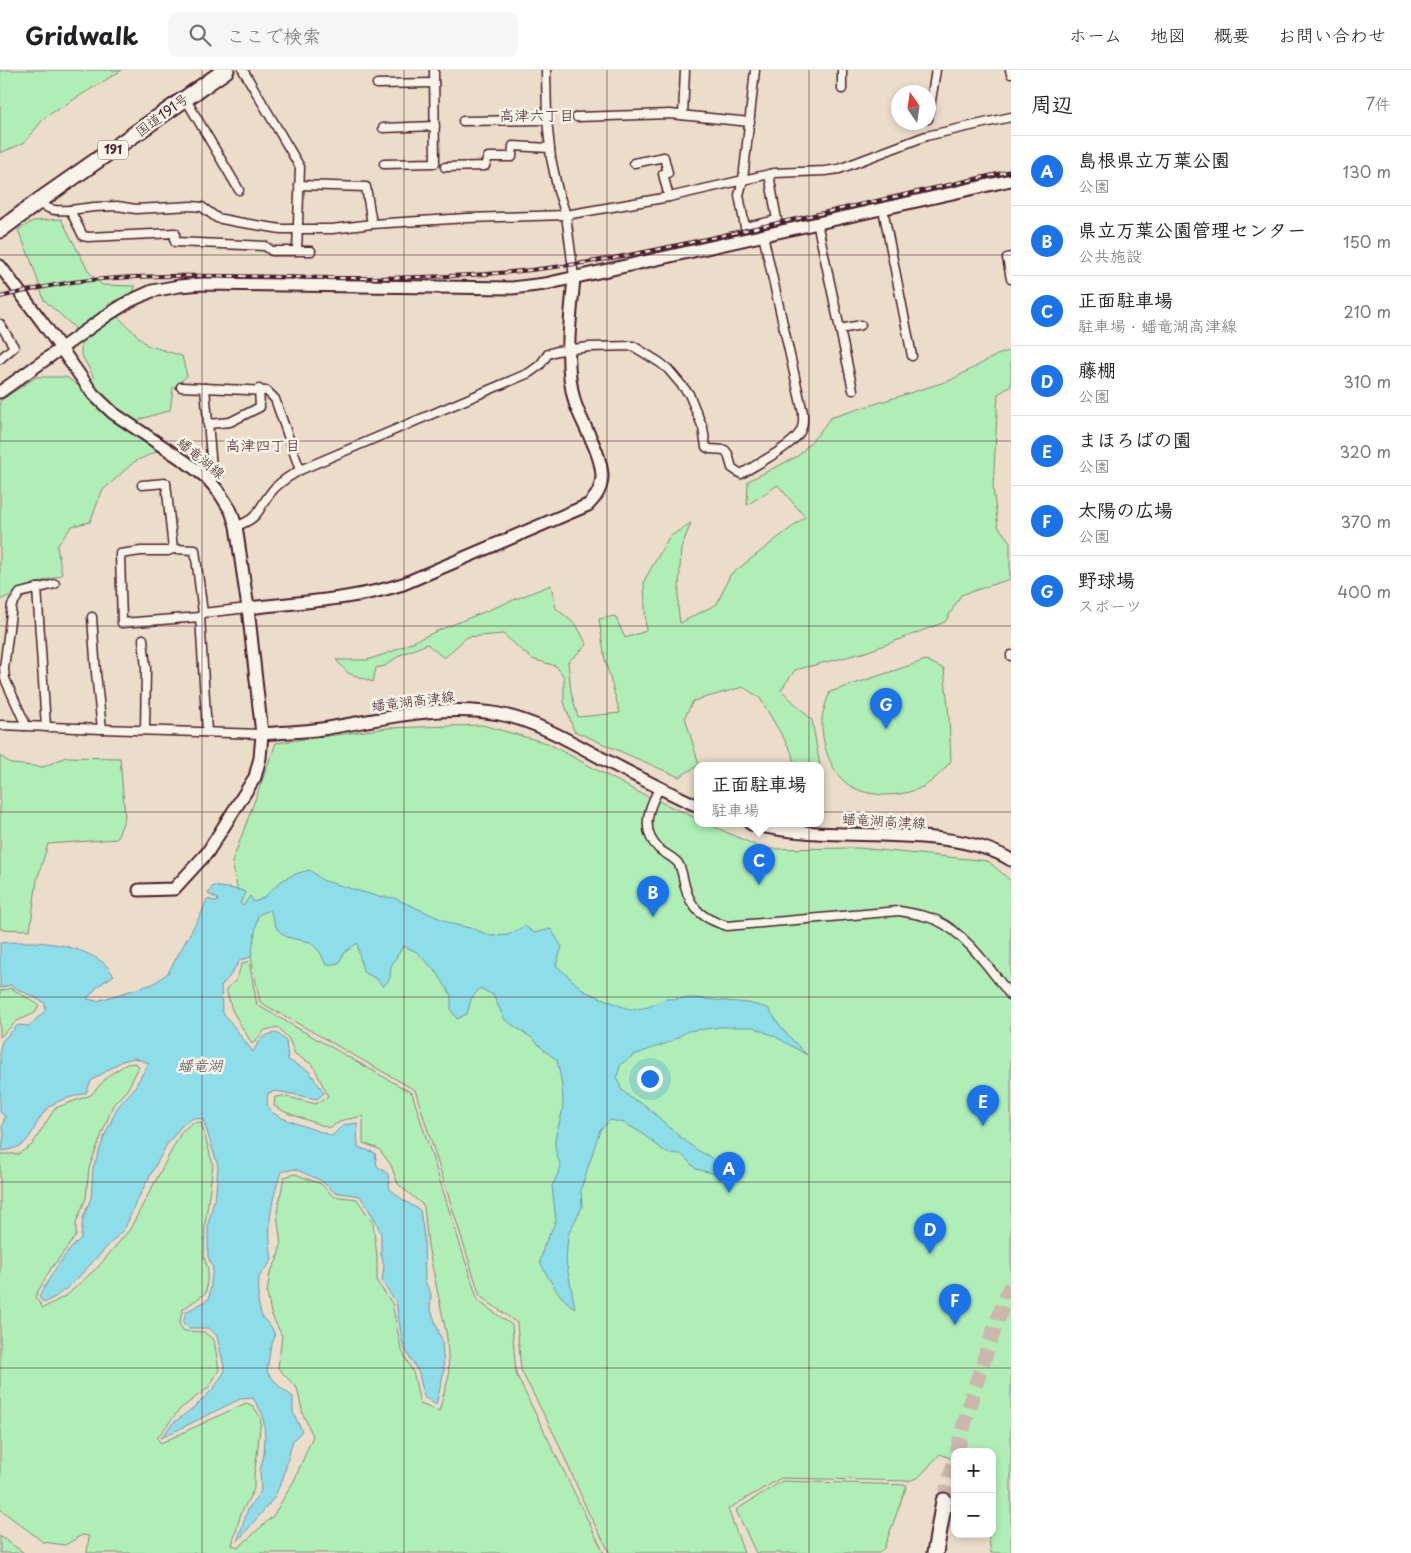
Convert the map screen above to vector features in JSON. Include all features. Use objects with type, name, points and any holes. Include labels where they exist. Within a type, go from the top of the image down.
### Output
[{"type":"highway","name":"国道191号","points":[[0,230],[226,70]]},
{"type":"highway","points":[[935,1553],[947,1506]]},
{"type":"highway","points":[[940,1553],[947,1506]]},
{"type":"highway","points":[[945,1553],[947,1506]]},
{"type":"street","points":[[70,210],[83,236],[88,237],[175,233],[175,242],[265,246],[272,251],[311,251],[297,251],[298,230],[298,185],[300,167],[243,70]]},
{"type":"street","points":[[384,164],[435,164],[434,70]]},
{"type":"street","points":[[207,732],[201,615],[196,550],[173,549],[168,551],[141,551],[120,554],[122,623],[201,615],[364,595],[412,580],[588,505],[597,495],[602,484],[602,473],[596,453],[575,403],[569,370],[568,350],[574,277],[566,215],[558,191],[550,148],[547,120],[546,70]]},
{"type":"street","points":[[683,115],[685,70]]},
{"type":"street","points":[[755,70],[743,180],[739,195],[745,227],[777,220],[769,174]]},
{"type":"street","points":[[842,70],[842,89]]},
{"type":"street","points":[[934,85],[936,70]]},
{"type":"street","points":[[1010,70],[1011,74]]},
{"type":"street","points":[[377,84],[434,83]]},
{"type":"street","points":[[185,98],[240,190]]},
{"type":"street","points":[[577,118],[670,114],[750,122]]},
{"type":"street","points":[[39,201],[46,208],[59,211],[117,206],[136,209],[202,207],[217,218],[298,230],[466,218],[566,215],[669,197],[769,174],[824,172],[839,169],[926,136],[1011,117]]},
{"type":"street","points":[[463,121],[547,120]]},
{"type":"street","points":[[383,128],[435,126]]},
{"type":"street","points":[[926,136],[927,130]]},
{"type":"street","points":[[445,167],[485,166],[488,157],[512,157],[513,146],[550,148]]},
{"type":"street","points":[[634,163],[664,157],[668,173],[664,174],[669,197]]},
{"type":"street","points":[[0,392],[130,301],[152,292],[178,286],[202,284],[512,288],[545,284],[1011,180]]},
{"type":"street","points":[[298,185],[366,187],[372,224]]},
{"type":"street","points":[[883,208],[912,356]]},
{"type":"street","points":[[818,222],[853,390]]},
{"type":"street","points":[[236,526],[250,521],[272,490],[283,480],[300,470],[529,373],[548,354],[589,347],[633,346],[668,369],[688,394],[703,428],[706,447],[725,450],[732,468],[741,474],[792,442],[800,433],[804,424],[763,235]]},
{"type":"street","points":[[1011,257],[1007,258],[1011,279]]},
{"type":"street","name":"蟠竜湖線","points":[[0,266],[93,394],[113,413],[207,478],[231,511],[236,526],[248,608],[262,734],[260,758],[255,777],[207,853],[174,889],[139,890]]},
{"type":"street","points":[[0,324],[14,347],[0,359]]},
{"type":"street","points":[[840,329],[861,325]]},
{"type":"street","points":[[181,387],[259,389],[268,391],[275,399],[300,470]]},
{"type":"street","points":[[205,388],[212,468],[211,474],[207,478]]},
{"type":"street","points":[[208,424],[230,422],[260,407],[259,389]]},
{"type":"street","points":[[142,485],[166,483],[173,549]]},
{"type":"street","points":[[24,726],[24,721],[5,679],[4,668],[12,605],[20,593],[55,584]]},
{"type":"street","points":[[37,588],[46,727]]},
{"type":"street","points":[[92,617],[102,729]]},
{"type":"street","points":[[143,638],[146,668],[145,730]]},
{"type":"street","name":"蟠竜湖高津線","points":[[262,734],[319,730],[435,711],[470,710],[500,714],[557,734],[659,789],[694,804]]},
{"type":"street","points":[[0,725],[262,734]]},
{"type":"street","points":[[659,789],[650,805],[647,823],[651,839],[659,849],[678,864],[687,895],[700,914],[712,921],[727,926],[898,911],[921,915],[938,921],[953,930],[969,945],[1011,996]]},
{"type":"street","name":"蟠竜湖高津線","points":[[770,827],[805,833],[928,838],[971,844],[1000,853],[1011,860]]},
{"type":"green space","points":[[0,70],[122,70],[45,117],[24,143],[0,153]]},
{"type":"green space","points":[[61,219],[89,272],[102,285],[135,286],[134,291],[108,305],[147,345],[182,356],[187,376],[173,388],[170,410],[141,419],[132,432],[160,450],[134,462],[102,491],[90,522],[72,526],[57,546],[62,575],[34,584],[0,600],[0,401],[36,377],[66,377],[78,385],[94,377],[81,354],[81,342],[74,327],[44,300],[32,263],[18,230],[33,221]]},
{"type":"green space","points":[[1011,350],[1011,386],[998,394],[993,488],[998,526],[1010,542],[1010,579],[961,595],[945,622],[866,652],[795,670],[781,690],[812,720],[819,762],[794,762],[791,751],[760,698],[743,687],[693,701],[685,717],[698,762],[694,762],[694,768],[679,777],[574,731],[564,702],[564,677],[556,666],[532,659],[503,634],[467,637],[444,658],[427,644],[400,655],[385,666],[376,668],[373,682],[348,673],[336,660],[367,660],[391,652],[439,630],[551,585],[556,608],[577,626],[587,645],[568,662],[571,692],[578,717],[620,713],[605,660],[599,619],[615,616],[625,638],[646,631],[644,581],[669,537],[691,523],[681,548],[678,608],[680,623],[717,604],[730,575],[805,517],[778,485],[747,505],[748,481],[798,456],[830,418],[951,380],[997,355]]},
{"type":"green space","points":[[926,660],[944,669],[951,761],[930,782],[908,792],[884,795],[854,788],[839,776],[825,748],[822,718],[830,692]]},
{"type":"green space","points":[[482,725],[547,743],[636,791],[694,817],[694,827],[715,827],[764,849],[858,848],[988,861],[1011,881],[1011,1553],[991,1553],[989,1538],[996,1538],[996,1448],[951,1448],[951,1458],[940,1454],[919,1477],[909,1481],[781,1478],[728,1509],[744,1553],[610,1553],[589,1514],[556,1438],[521,1370],[517,1323],[480,1296],[415,1090],[260,1002],[232,862],[276,743],[387,728]]},
{"type":"green space","points":[[0,756],[12,764],[43,767],[66,757],[120,758],[125,817],[117,839],[48,844],[37,880],[30,930],[0,929]]},
{"type":"green space","points":[[249,961],[257,1005],[412,1093],[478,1301],[512,1325],[516,1374],[604,1553],[87,1553],[89,1536],[82,1535],[65,1545],[43,1542],[0,1509],[0,1154],[18,1154],[32,1145],[55,1108],[91,1095],[109,1075],[127,1064],[136,1063],[139,1067],[127,1090],[113,1105],[89,1168],[86,1198],[76,1223],[76,1236],[50,1270],[35,1297],[43,1308],[67,1295],[99,1266],[130,1229],[182,1131],[192,1123],[201,1122],[213,1165],[205,1225],[204,1258],[208,1269],[206,1293],[183,1309],[179,1324],[184,1331],[204,1332],[214,1340],[219,1370],[209,1387],[180,1409],[157,1438],[161,1443],[246,1403],[253,1406],[261,1418],[254,1489],[241,1513],[232,1545],[239,1547],[273,1516],[294,1481],[313,1436],[303,1414],[297,1388],[278,1368],[282,1336],[271,1313],[267,1293],[270,1273],[277,1260],[281,1245],[277,1213],[284,1177],[295,1174],[321,1184],[333,1196],[357,1199],[373,1223],[377,1256],[377,1282],[392,1303],[401,1348],[414,1375],[420,1404],[439,1411],[449,1376],[447,1337],[428,1246],[424,1206],[398,1184],[391,1165],[379,1149],[363,1143],[363,1116],[343,1120],[329,1128],[274,1106],[275,1097],[283,1096],[316,1104],[328,1096],[313,1065],[295,1054],[289,1039],[278,1027],[265,1030],[252,1044],[232,1010],[226,989],[236,980],[242,964]]},
{"type":"green space","points":[[11,988],[39,1005],[35,1013],[17,1021],[0,1037],[0,991]]},
{"type":"green space","points":[[782,1481],[907,1485],[884,1548],[879,1553],[756,1553],[736,1510]]},
{"type":"green space","points":[[0,1536],[24,1553],[0,1553]]},
{"type":"water","name":"蟠竜湖","points":[[310,870],[322,880],[376,896],[394,898],[452,924],[474,929],[491,936],[508,935],[525,926],[534,933],[551,929],[562,947],[556,965],[584,991],[631,1010],[648,1007],[666,999],[695,998],[748,1003],[768,1008],[783,1030],[807,1055],[776,1037],[753,1027],[721,1027],[688,1031],[670,1042],[634,1055],[621,1064],[617,1076],[621,1089],[631,1098],[646,1106],[678,1135],[697,1150],[709,1156],[722,1168],[716,1174],[696,1169],[681,1154],[667,1153],[640,1132],[624,1123],[610,1120],[600,1130],[581,1189],[582,1207],[568,1235],[566,1261],[575,1308],[559,1294],[540,1262],[544,1246],[556,1221],[552,1186],[561,1167],[556,1154],[555,1143],[563,1102],[557,1060],[532,1038],[505,1020],[493,995],[480,988],[471,999],[467,1014],[457,1019],[451,1010],[451,995],[438,974],[417,952],[403,946],[391,966],[390,978],[383,987],[377,979],[363,972],[357,943],[344,953],[339,963],[326,965],[320,952],[310,942],[286,937],[277,929],[270,910],[258,915],[251,957],[240,960],[221,986],[222,1011],[253,1052],[262,1038],[277,1033],[286,1041],[288,1060],[309,1071],[324,1093],[317,1099],[276,1091],[268,1093],[267,1101],[270,1110],[276,1115],[332,1136],[343,1125],[357,1123],[358,1147],[375,1153],[377,1166],[388,1174],[390,1189],[403,1200],[420,1210],[424,1237],[425,1281],[431,1294],[430,1307],[442,1341],[444,1371],[436,1405],[424,1397],[419,1373],[403,1346],[396,1302],[382,1282],[384,1266],[381,1254],[381,1234],[376,1221],[360,1196],[334,1192],[320,1180],[295,1169],[281,1172],[270,1216],[272,1260],[259,1277],[258,1302],[262,1317],[272,1328],[275,1336],[270,1350],[267,1372],[280,1387],[293,1397],[293,1412],[302,1431],[293,1440],[283,1478],[274,1498],[237,1542],[248,1509],[261,1491],[260,1471],[265,1438],[263,1415],[253,1398],[240,1399],[161,1438],[172,1424],[197,1405],[214,1388],[225,1371],[217,1336],[209,1328],[188,1328],[183,1323],[186,1312],[209,1299],[213,1268],[208,1257],[208,1225],[216,1192],[218,1166],[203,1119],[193,1118],[181,1126],[166,1146],[136,1202],[125,1228],[71,1285],[44,1303],[39,1297],[63,1258],[81,1238],[83,1218],[91,1198],[93,1168],[105,1135],[117,1108],[133,1090],[149,1063],[134,1058],[122,1061],[91,1081],[86,1093],[64,1099],[52,1105],[42,1115],[31,1135],[23,1144],[2,1151],[4,1133],[2,1128],[5,1116],[0,1112],[0,1048],[2,1041],[18,1025],[29,1026],[45,1011],[45,1003],[10,985],[0,988],[0,943],[39,942],[65,946],[101,961],[114,975],[98,986],[87,999],[97,1001],[153,984],[168,973],[202,912],[207,899],[217,902],[218,899],[208,894],[213,886],[241,890],[246,893],[240,903],[243,906],[250,896],[254,902],[259,900],[283,880]]},
{"type":"tunnel","points":[[958,1448],[981,1367],[1011,1284]]},
{"type":"tunnel","points":[[944,1501],[951,1474]]},
{"type":"railway","points":[[0,297],[61,284],[114,278],[179,276],[415,277],[487,274],[555,267],[689,243],[1011,171]]},
{"type":"place","name":"野球場","points":[[886,729]]},
{"type":"place","name":"正面駐車場","points":[[759,885]]},
{"type":"place","name":"県立万葉公園管理センター","points":[[653,917]]},
{"type":"place","name":"まほろばの園","points":[[983,1126]]},
{"type":"place","name":"島根県立万葉公園","points":[[729,1193]]},
{"type":"place","name":"藤棚","points":[[930,1254]]},
{"type":"place","name":"太陽の広場","points":[[955,1325]]},
{"type":"district","name":"高津六丁目","points":[[537,116]]},
{"type":"district","name":"高津四丁目","points":[[263,446]]}]
